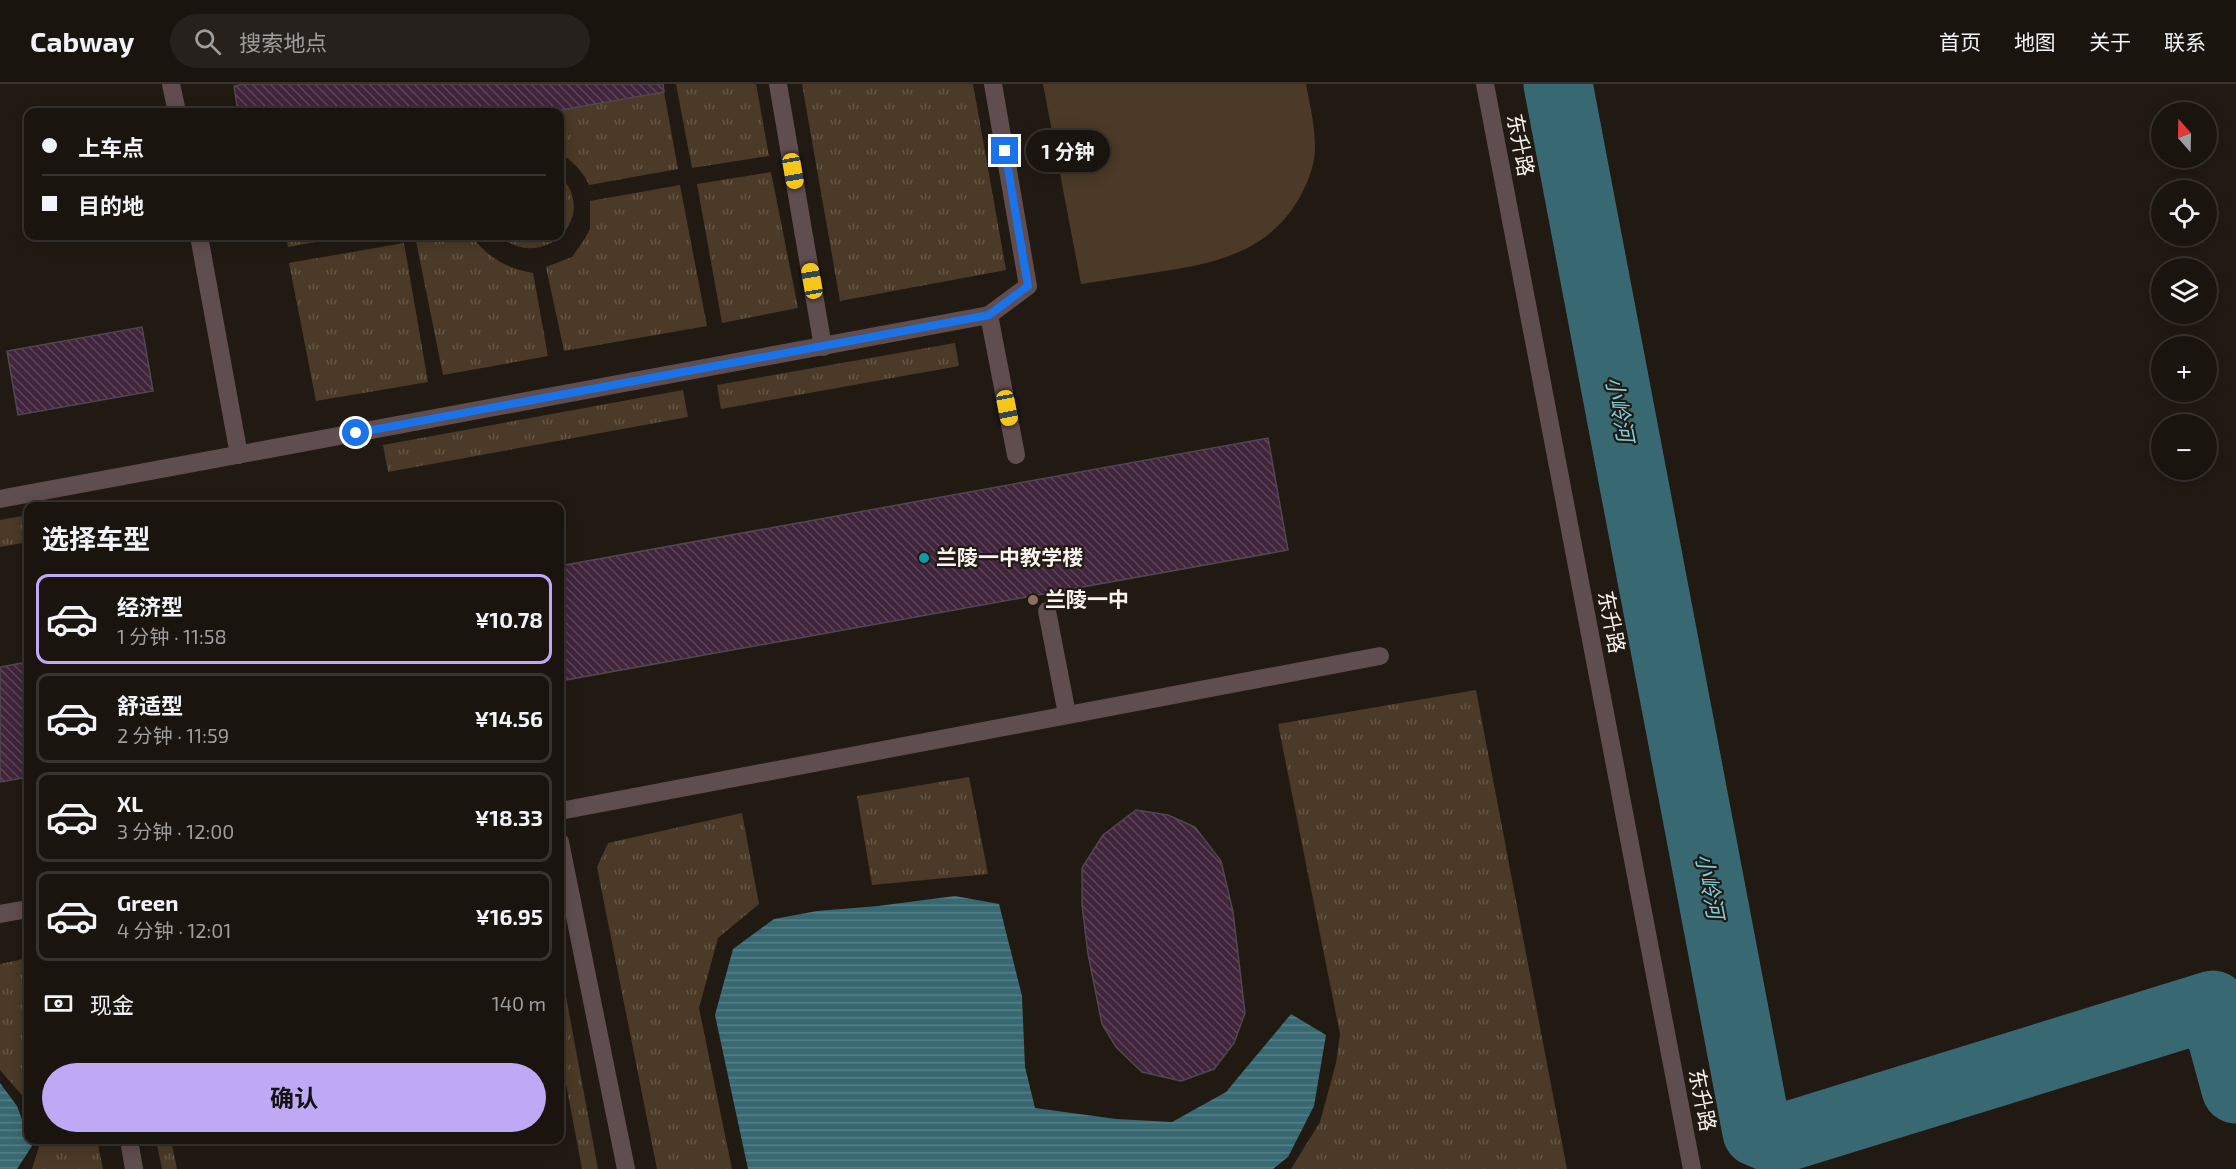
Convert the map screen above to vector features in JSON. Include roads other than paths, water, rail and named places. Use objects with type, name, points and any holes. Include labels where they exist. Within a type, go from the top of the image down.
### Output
[{"type":"street","points":[[171,84],[176,108]]},
{"type":"street","points":[[778,84],[823,346]]},
{"type":"street","points":[[0,499],[989,315],[1028,286],[993,84]]},
{"type":"street","name":"东升路","points":[[1485,84],[1692,1169]]},
{"type":"street","points":[[200,240],[239,455]]},
{"type":"street","points":[[989,315],[1016,455]]},
{"type":"street","points":[[1047,611],[1067,714]]},
{"type":"street","points":[[564,810],[1380,656]]},
{"type":"street","points":[[564,862],[626,1169]]},
{"type":"street","points":[[0,914],[24,910]]},
{"type":"street","points":[[130,1144],[134,1169]]},
{"type":"water","points":[[955,896],[999,904],[1022,996],[1025,1067],[1035,1108],[1116,1119],[1172,1122],[1226,1092],[1291,1014],[1326,1035],[1314,1106],[1288,1157],[1273,1169],[748,1169],[715,1015],[733,949],[774,919],[817,911]]},
{"type":"water","points":[[0,1083],[17,1106],[24,1125],[24,1144],[32,1146],[17,1169],[0,1169]]},
{"type":"waterway","name":"小岭河","points":[[1558,84],[1757,1132],[1776,1140],[2213,1005],[2236,1089]]},
{"type":"place","name":"兰陵一中教学楼","points":[[924,558]]},
{"type":"place","name":"兰陵一中","points":[[1033,600]]}]
